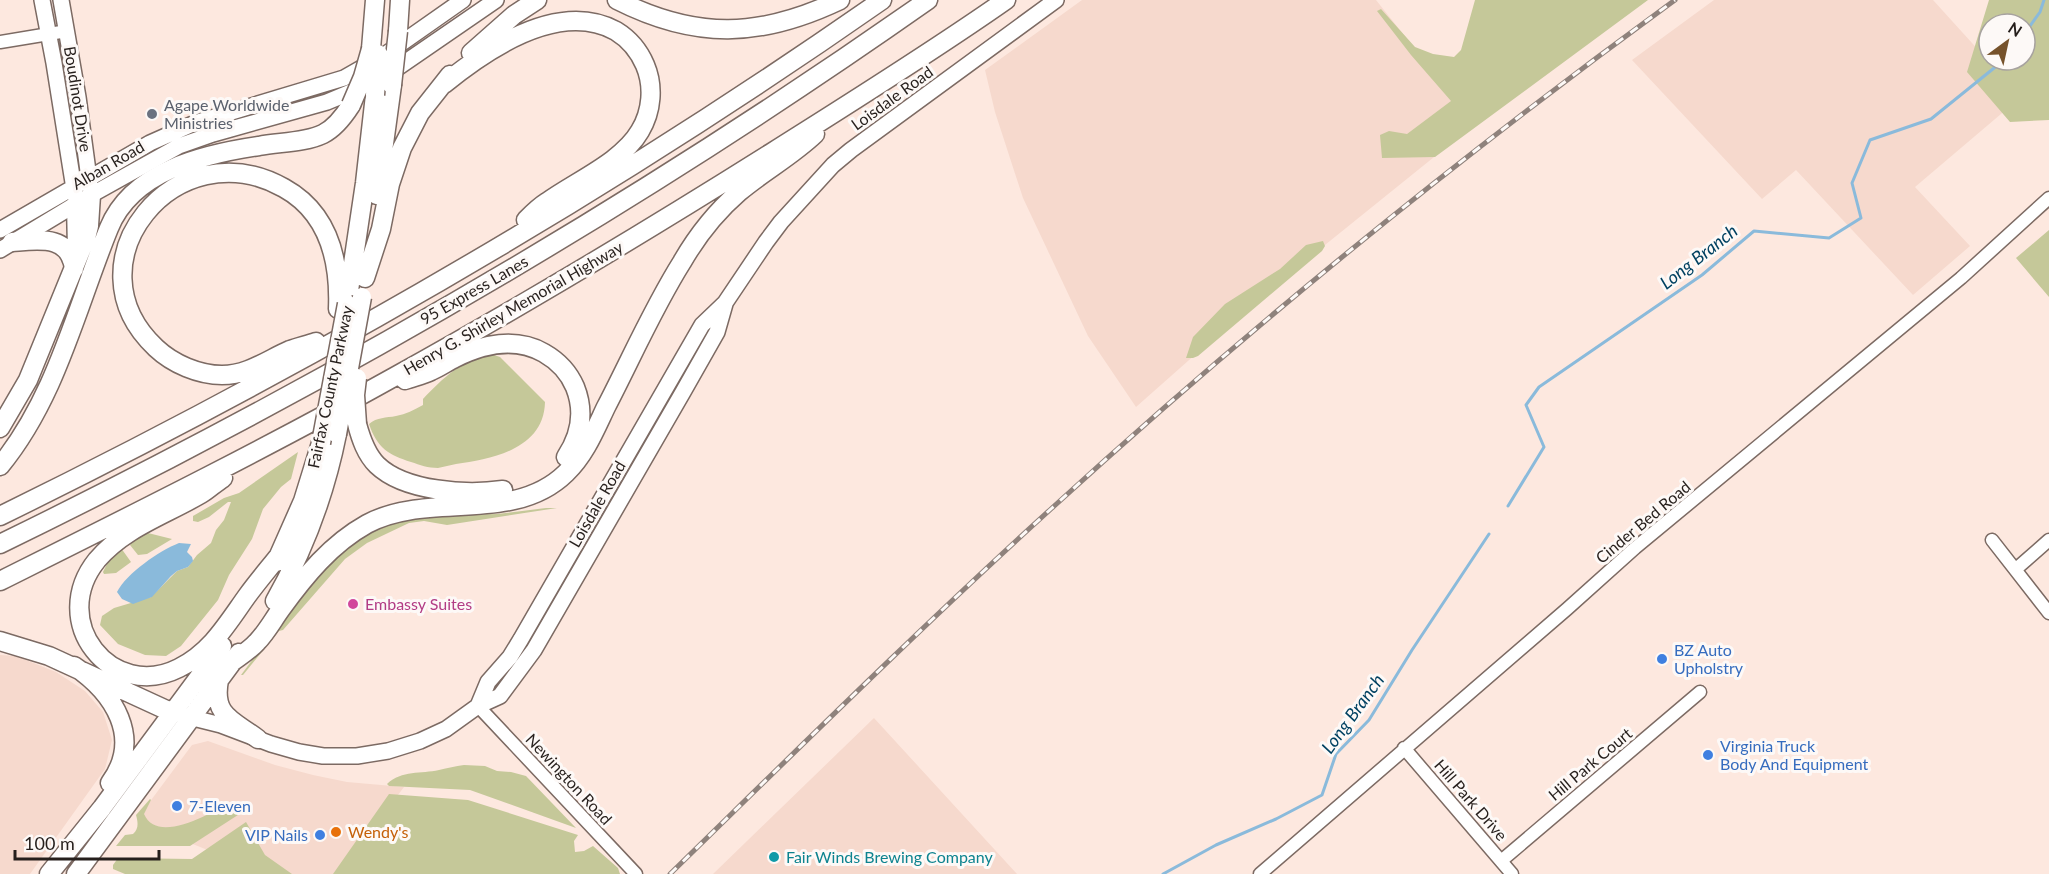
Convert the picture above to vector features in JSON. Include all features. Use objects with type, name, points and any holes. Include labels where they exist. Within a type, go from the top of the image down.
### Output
[{"type":"highway","points":[[0,466],[24,433],[44,398],[112,221],[124,203],[154,178],[188,163],[227,152],[319,135],[339,121],[351,105],[378,49],[375,0]]},
{"type":"highway","name":"Fairfax County Parkway","points":[[76,874],[268,612],[299,557],[323,492],[337,434],[349,304],[375,95],[380,0]]},
{"type":"highway","name":"Fairfax County Parkway","points":[[50,874],[246,614],[281,553],[303,501],[321,443],[349,304],[365,278],[388,81],[398,31],[400,0]]},
{"type":"highway","points":[[365,278],[381,229],[390,184],[402,148],[415,122],[470,53],[537,0]]},
{"type":"highway","points":[[617,0],[650,15],[673,22],[699,28],[726,30],[781,23],[840,0]]},
{"type":"highway","points":[[0,516],[203,412],[352,331],[494,249],[717,111],[882,0]]},
{"type":"highway","name":"95 Express Lanes","points":[[0,544],[233,425],[421,321],[655,180],[928,0]]},
{"type":"highway","points":[[887,28],[936,0]]},
{"type":"highway","name":"Henry G. Shirley Memorial Highway","points":[[0,581],[258,451],[578,271],[891,78],[1005,0]]},
{"type":"highway","points":[[444,84],[479,57],[502,44],[540,27],[569,20],[596,22],[621,34],[638,52],[649,74],[651,95],[649,110],[636,137],[600,168],[544,203],[494,249]]},
{"type":"highway","points":[[232,662],[257,643],[293,592],[322,558],[338,543],[367,524],[398,512],[488,504],[521,497],[550,486],[565,474],[586,446],[676,271],[703,230],[740,192],[797,151],[850,102]]},
{"type":"highway","points":[[352,331],[290,350],[242,373],[221,375],[188,368],[160,352],[145,337],[134,320],[126,299],[124,278],[129,240],[137,223],[164,194],[182,183],[212,174],[232,172],[255,176],[275,183],[294,195],[311,210],[323,227],[332,247],[349,304],[360,360],[356,395],[357,424],[367,452],[384,471],[399,479],[419,486],[473,492],[511,489],[543,476],[565,458],[575,442],[580,425],[579,398],[567,373],[548,355],[516,344],[497,344],[478,349],[457,357],[432,371],[363,394]]},
{"type":"highway","points":[[0,428],[28,380],[74,268],[82,192]]},
{"type":"highway","points":[[4,241],[56,242],[71,255],[74,268]]},
{"type":"highway","points":[[258,451],[202,494],[131,531],[104,553],[92,567],[81,590],[78,610],[81,624],[93,648],[112,666],[128,673],[146,676],[172,671],[200,655],[215,641],[281,553]]},
{"type":"highway","points":[[0,641],[37,651],[74,666],[173,713]]},
{"type":"highway","points":[[70,847],[113,779],[124,747],[121,721],[114,704],[96,682],[74,666]]},
{"type":"highway","points":[[219,680],[216,701],[220,709],[258,739]]},
{"type":"main road","name":"Boudinot Drive","points":[[42,0],[82,192]]},
{"type":"main road","name":"Boudinot Drive","points":[[61,0],[78,96],[82,192]]},
{"type":"main road","name":"Alban Road","points":[[4,241],[82,192],[150,142],[195,123],[344,78],[378,49],[463,0]]},
{"type":"main road","name":"Alban Road","points":[[82,192],[179,146],[213,134],[327,102],[388,81],[496,0]]},
{"type":"main road","name":"Loisdale Road","points":[[173,713],[220,725],[284,748],[323,756],[367,755],[399,748],[433,736],[478,706],[500,696],[534,650],[717,332],[725,303],[776,229],[833,165],[1056,0]]},
{"type":"street","points":[[0,42],[67,32]]},
{"type":"street","name":"Cinder Bed Road","points":[[1260,874],[1568,609],[1635,548],[1961,278],[2049,198]]},
{"type":"street","points":[[1992,540],[2049,613]]},
{"type":"street","points":[[2016,569],[2049,540]]},
{"type":"street","name":"Hill Park Court","points":[[1501,861],[1700,692]]},
{"type":"street","name":"Newington Road","points":[[478,706],[636,874]]},
{"type":"street","name":"Hill Park Drive","points":[[1404,748],[1512,874]]},
{"type":"shaded area","points":[[1082,0],[1376,0],[1475,124],[1258,299],[1136,407],[1088,336],[1023,198],[995,112],[985,70]]},
{"type":"shaded area","points":[[1714,0],[1933,0],[1977,48],[1977,72],[1998,72],[2021,97],[1915,187],[1970,246],[1913,295],[1796,170],[1762,199],[1632,60]]},
{"type":"shaded area","points":[[0,655],[16,656],[56,672],[85,691],[103,712],[112,740],[105,769],[30,874],[0,874]]},
{"type":"shaded area","points":[[874,718],[1017,874],[713,874]]},
{"type":"shaded area","points":[[208,741],[275,765],[313,775],[347,782],[404,787],[338,874],[267,874],[143,824],[140,815],[192,745]]},
{"type":"green space","points":[[1475,0],[1648,0],[1435,157],[1382,158],[1380,135],[1389,131],[1407,134],[1451,101],[1377,11],[1381,9],[1415,47],[1433,54],[1454,57],[1461,50]]},
{"type":"green space","points":[[1989,0],[2049,0],[2049,120],[2010,122],[1967,72],[1977,39],[1977,72],[2037,72],[2037,12],[1985,12]]},
{"type":"green space","points":[[2049,230],[2049,297],[2016,258]]},
{"type":"green space","points":[[1323,241],[1325,246],[1322,251],[1198,356],[1186,358],[1193,337],[1225,304],[1280,269],[1306,245]]},
{"type":"green space","points":[[494,355],[500,357],[545,402],[542,418],[536,431],[526,441],[500,455],[438,468],[403,459],[380,445],[369,424],[378,419],[407,413],[423,405],[423,399],[454,370],[473,360]]},
{"type":"green space","points":[[298,452],[291,479],[281,487],[263,509],[252,539],[229,575],[218,600],[181,646],[166,656],[145,655],[118,644],[100,625],[102,616],[114,608],[151,597],[177,571],[188,567],[197,555],[211,543],[231,502],[198,522],[193,521],[193,516],[224,498],[239,493]]},
{"type":"green space","points":[[557,508],[447,525],[424,521],[409,523],[367,543],[345,559],[241,675],[303,592],[330,562],[361,538],[394,520],[448,515],[497,514]]},
{"type":"green space","points":[[148,533],[172,539],[147,554],[138,555],[130,545]]},
{"type":"green space","points":[[121,548],[131,562],[116,573],[104,574],[108,562]]},
{"type":"green space","points":[[464,765],[485,766],[497,771],[526,776],[576,828],[470,790],[389,786],[387,784],[405,774]]},
{"type":"green space","points":[[389,794],[468,800],[578,835],[574,841],[575,852],[584,851],[593,846],[618,868],[620,874],[333,874]]},
{"type":"green space","points":[[150,799],[144,814],[151,823],[161,827],[173,827],[186,823],[233,802],[236,802],[241,813],[190,846],[116,846],[125,835],[135,832],[138,825],[136,815]]},
{"type":"green space","points":[[246,822],[265,855],[292,874],[125,874],[113,869],[118,858],[192,859]]},
{"type":"water","points":[[179,543],[191,544],[187,552],[193,561],[188,567],[171,576],[152,597],[133,604],[122,599],[117,592],[128,577],[162,551]]},
{"type":"waterway","name":"Long Branch","points":[[2037,16],[2044,0]]},
{"type":"waterway","name":"Long Branch","points":[[1508,506],[1544,447],[1526,405],[1539,387],[1702,275],[1754,231],[1829,238],[1861,218],[1852,183],[1870,140],[1931,119],[1989,72]]},
{"type":"waterway","name":"Long Branch","points":[[1163,874],[1216,845],[1276,819],[1322,795],[1336,754],[1369,720],[1412,650],[1489,534]]},
{"type":"railway","points":[[670,874],[955,598],[1202,374],[1435,182],[1675,0]]},
{"type":"place","name":"Agape Worldwide Ministries","points":[[152,114]]},
{"type":"place","name":"Embassy Suites","points":[[353,604]]},
{"type":"place","name":"BZ Auto Upholstry","points":[[1662,659]]},
{"type":"place","name":"Virginia Truck Body And Equipment","points":[[1708,755]]},
{"type":"place","name":"7-Eleven","points":[[177,806]]},
{"type":"place","name":"Wendy's","points":[[336,832]]},
{"type":"place","name":"VIP Nails","points":[[320,835]]},
{"type":"place","name":"Fair Winds Brewing Company","points":[[774,857]]}]
